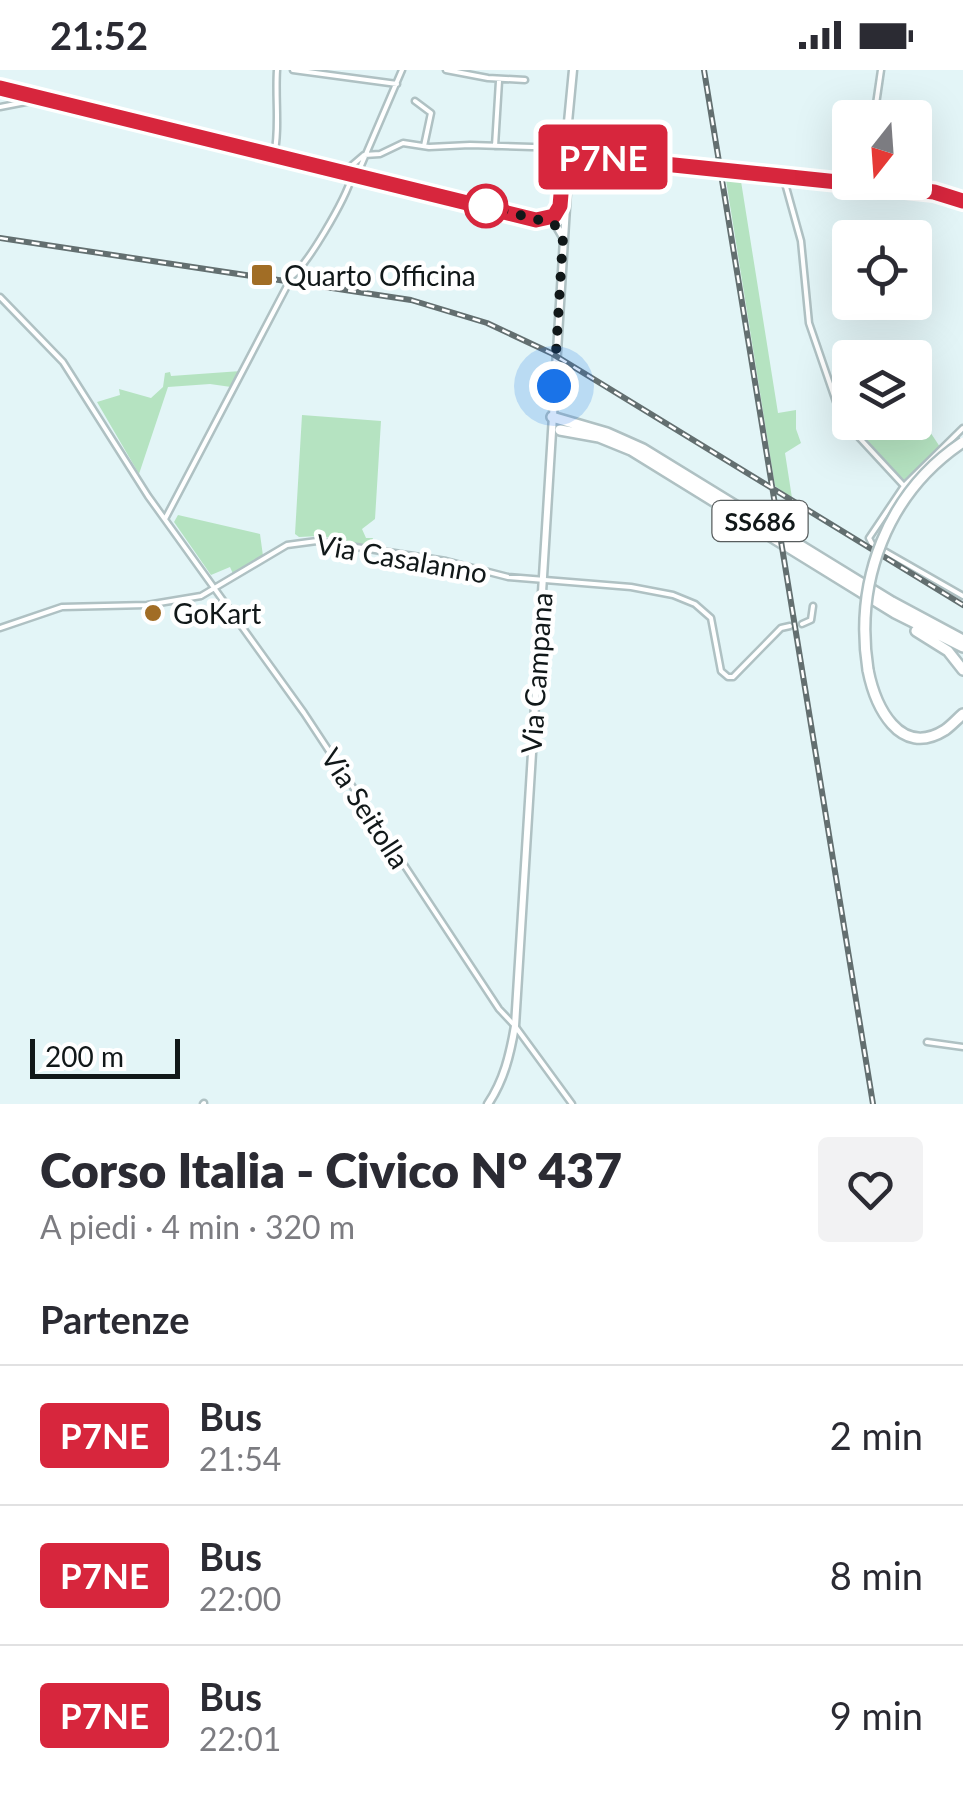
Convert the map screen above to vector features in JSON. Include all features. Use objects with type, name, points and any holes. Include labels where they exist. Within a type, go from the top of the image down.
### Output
[{"type":"highway","points":[[551,439],[554,424]]},
{"type":"highway","name":"SS686","points":[[554,424],[630,450],[895,614],[963,644]]},
{"type":"highway","name":"SS686","points":[[554,424],[634,444],[963,644]]},
{"type":"highway","points":[[961,713],[948,728],[933,735],[898,730],[876,704],[864,626],[866,593],[880,543],[902,500],[918,480],[963,442]]},
{"type":"highway","points":[[895,614],[948,651],[963,670]]},
{"type":"main road","points":[[554,424],[573,70]]},
{"type":"main road","points":[[568,157],[832,181]]},
{"type":"main road","points":[[563,237],[555,220],[568,157]]},
{"type":"main road","points":[[932,192],[963,201]]},
{"type":"main road","points":[[555,220],[565,221]]},
{"type":"main road","name":"Via Campana","points":[[488,1104],[499,1088],[508,1062],[515,1026],[551,439]]},
{"type":"street","points":[[274,155],[279,133],[274,116],[276,70]]},
{"type":"street","points":[[293,70],[396,84]]},
{"type":"street","points":[[165,519],[290,281],[355,174],[402,70]]},
{"type":"street","points":[[446,70],[525,80]]},
{"type":"street","points":[[877,100],[881,70]]},
{"type":"street","points":[[495,146],[499,79]]},
{"type":"street","points":[[0,88],[536,220],[555,220]]},
{"type":"street","points":[[0,107],[32,100],[32,95]]},
{"type":"street","points":[[415,101],[432,113],[424,146]]},
{"type":"street","points":[[336,169],[404,142],[424,146],[495,146],[568,157]]},
{"type":"street","points":[[351,166],[355,174]]},
{"type":"street","points":[[351,166],[355,174]]},
{"type":"street","points":[[783,176],[802,241],[809,323],[842,419],[904,486]]},
{"type":"street","name":"Via Seitolla","points":[[0,297],[72,375],[214,591],[304,713],[499,1009],[572,1104]]},
{"type":"street","points":[[963,428],[904,486],[869,536],[870,542],[963,596]]},
{"type":"street","name":"Via Casalanno","points":[[0,628],[62,606],[147,605],[189,599],[214,591],[278,550],[317,540],[446,561],[504,576],[631,587],[673,595],[712,618],[721,671],[728,678],[778,630],[790,626]]},
{"type":"street","points":[[802,624],[811,620],[813,606]]},
{"type":"street","points":[[926,1042],[963,1046]]},
{"type":"green space","points":[[725,174],[740,175],[778,413],[796,410],[801,443],[785,453],[792,498],[775,486]]},
{"type":"green space","points":[[241,371],[231,387],[168,387],[139,474],[97,402],[120,395],[119,389],[151,398],[163,387],[165,373],[170,372],[171,376]]},
{"type":"green space","points":[[302,415],[381,421],[375,519],[362,529],[366,538],[373,538],[370,546],[295,534]]},
{"type":"green space","points":[[932,435],[940,447],[902,482],[864,440],[932,440]]},
{"type":"green space","points":[[178,515],[260,534],[263,556],[234,576],[230,567],[211,575],[174,522]]},
{"type":"railway","points":[[704,70],[873,1104]]},
{"type":"railway","points":[[0,238],[411,300],[487,323],[551,353],[963,605]]},
{"type":"bus line","name":"P7NE","points":[[0,88],[536,220],[554,216],[559,209],[564,158],[568,154],[934,192],[963,201]]},
{"type":"place","name":"Quarto Officina","points":[[262,275]]},
{"type":"place","name":"GoKart","points":[[153,613]]},
{"type":"route","points":[[486,206],[554,224],[563,237],[554,386]]}]
